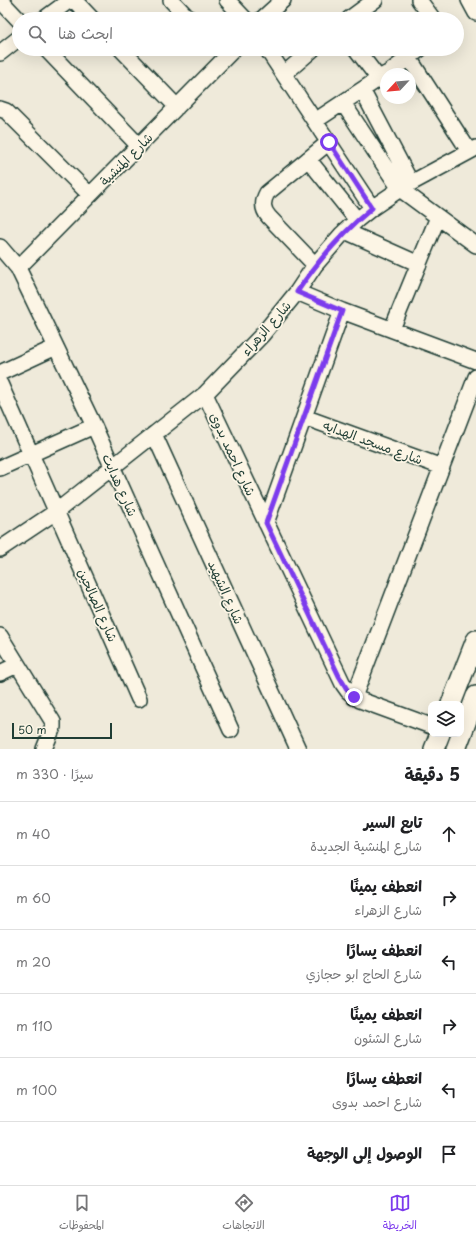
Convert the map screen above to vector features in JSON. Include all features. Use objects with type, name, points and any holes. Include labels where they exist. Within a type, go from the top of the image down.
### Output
[{"type":"main road","points":[[452,701],[476,640]]},
{"type":"main road","points":[[456,749],[476,696]]},
{"type":"main road","points":[[434,749],[439,737]]},
{"type":"street","points":[[0,0],[12,13]]},
{"type":"street","points":[[54,12],[70,0]]},
{"type":"street","points":[[74,0],[85,12]]},
{"type":"street","points":[[171,0],[182,12]]},
{"type":"street","points":[[226,0],[237,12]]},
{"type":"street","points":[[269,12],[282,0]]},
{"type":"street","points":[[358,12],[374,0]]},
{"type":"street","points":[[419,0],[428,12]]},
{"type":"street","points":[[469,0],[476,13]]},
{"type":"street","points":[[0,53],[12,44]]},
{"type":"street","points":[[53,56],[139,146]]},
{"type":"street","points":[[128,56],[177,108]]},
{"type":"street","name":"شارع المنشية","points":[[18,268],[177,108],[222,56]]},
{"type":"street","points":[[272,56],[372,208]]},
{"type":"street","points":[[284,74],[305,56]]},
{"type":"street","points":[[363,56],[380,72]]},
{"type":"street","points":[[395,68],[411,56]]},
{"type":"street","points":[[417,56],[472,150]]},
{"type":"street","points":[[315,121],[380,79]]},
{"type":"street","points":[[362,90],[406,186]]},
{"type":"street","points":[[342,103],[406,186],[438,217],[476,245]]},
{"type":"street","points":[[0,109],[6,111],[90,195]]},
{"type":"street","points":[[315,265],[269,217],[263,206],[267,193],[329,142]]},
{"type":"street","name":"شارع الزهراء","points":[[0,549],[57,511],[205,394],[262,335],[297,292],[315,265],[357,220],[372,208],[406,186],[472,150]]},
{"type":"street","points":[[308,159],[357,220]]},
{"type":"street","points":[[392,329],[438,217]]},
{"type":"street","points":[[345,232],[419,264]]},
{"type":"street","name":"شارع هدايت","points":[[0,247],[18,268],[94,426],[231,730]]},
{"type":"street","points":[[297,292],[342,311],[476,361]]},
{"type":"street","points":[[266,523],[342,311]]},
{"type":"street","points":[[0,373],[56,347]]},
{"type":"street","points":[[354,697],[476,378]]},
{"type":"street","name":"شارع الصالحين","points":[[0,384],[139,699]]},
{"type":"street","name":"شارع احمد بدوى","points":[[205,394],[339,676],[348,691],[354,697],[366,703],[428,725]]},
{"type":"street","name":"شارع مسجد الهدايه","points":[[304,417],[442,467]]},
{"type":"street","points":[[0,468],[94,426]]},
{"type":"street","name":"شارع الشهيد","points":[[154,434],[298,749]]},
{"type":"street","points":[[0,636],[53,722],[53,727],[44,749]]},
{"type":"street","points":[[0,673],[18,664]]},
{"type":"route","points":[[329,142],[372,208],[342,234],[315,265],[297,292],[342,311],[266,523],[343,684],[354,697]]}]
